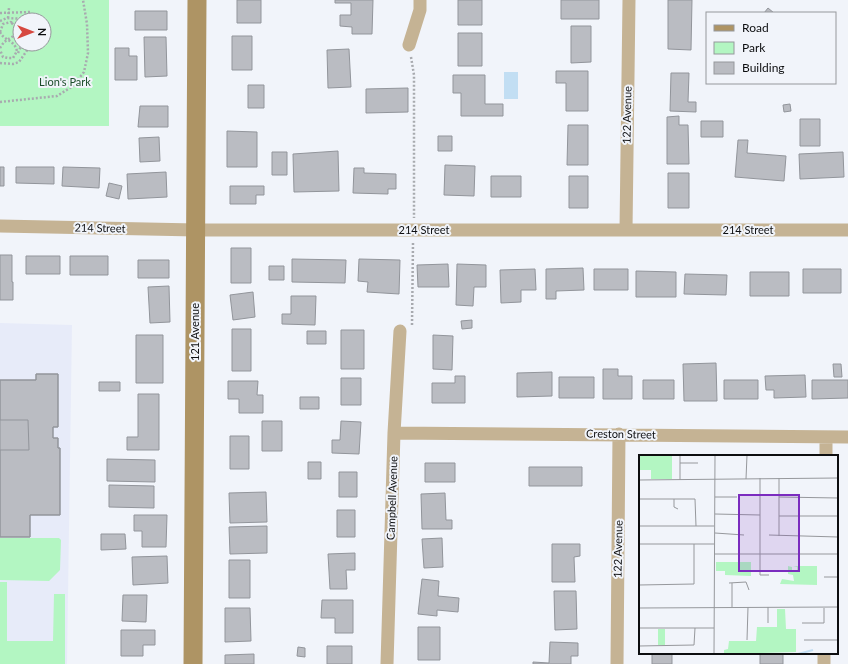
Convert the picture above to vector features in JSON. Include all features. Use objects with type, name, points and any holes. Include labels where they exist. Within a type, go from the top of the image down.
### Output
[{"type":"street","name":"121 Avenue","points":[[193,664],[197,0]]},
{"type":"street","points":[[409,45],[420,10],[420,0]]},
{"type":"street","name":"122 Avenue","points":[[626,230],[629,0]]},
{"type":"street","name":"214 Street","points":[[0,226],[196,230],[848,230]]},
{"type":"street","name":"Campbell Avenue","points":[[387,664],[394,433],[400,331]]},
{"type":"street","name":"Creston Street","points":[[394,433],[848,437]]},
{"type":"street","name":"122 Avenue","points":[[617,664],[619,434]]},
{"type":"street","points":[[826,438],[826,455]]},
{"type":"path","points":[[0,102],[57,96],[73,86],[84,72],[88,53],[87,24],[83,0]]},
{"type":"path","points":[[9,8],[8,13],[12,22]]},
{"type":"path","points":[[0,13],[12,13]]},
{"type":"path","points":[[0,21],[10,20]]},
{"type":"path","points":[[10,20],[3,24],[0,32],[2,36],[16,46],[17,51],[15,56]]},
{"type":"path","points":[[12,37],[0,47],[3,57],[14,58],[17,52]]},
{"type":"path","points":[[400,331],[410,328],[413,324],[412,230],[415,216],[414,75],[409,45]]},
{"type":"path","points":[[0,63],[13,64],[19,62],[26,52]]},
{"type":"shaded area","points":[[0,323],[72,325],[67,664],[0,664]]},
{"type":"green space","name":"Lion's Park","points":[[0,0],[109,0],[109,126],[0,126]]},
{"type":"green space","points":[[0,538],[59,538],[61,540],[60,570],[49,581],[0,580]]},
{"type":"green space","points":[[0,582],[7,582],[7,641],[53,641],[54,594],[65,594],[65,664],[0,664]]},
{"type":"water","points":[[504,72],[518,72],[518,99],[504,99]]},
{"type":"building","points":[[237,0],[261,0],[261,23],[237,23]]},
{"type":"building","points":[[335,0],[373,0],[372,34],[352,34],[352,27],[340,26],[340,15],[351,15],[351,3],[335,3]]},
{"type":"building","points":[[458,0],[482,0],[482,25],[458,25]]},
{"type":"building","points":[[561,0],[599,0],[599,19],[561,19]]},
{"type":"building","points":[[668,0],[692,0],[691,50],[668,49]]},
{"type":"building","points":[[768,8],[773,12],[765,12]]},
{"type":"building","points":[[135,11],[167,11],[167,30],[135,30]]},
{"type":"building","points":[[571,26],[591,26],[591,62],[571,63]]},
{"type":"building","points":[[458,33],[482,33],[482,66],[458,66]]},
{"type":"building","points":[[232,36],[252,36],[252,70],[232,70]]},
{"type":"building","points":[[144,37],[166,37],[167,76],[145,77]]},
{"type":"building","points":[[115,48],[129,48],[129,56],[137,56],[137,80],[115,80]]},
{"type":"building","points":[[349,49],[351,87],[328,88],[327,50]]},
{"type":"building","points":[[556,71],[588,71],[588,111],[566,111],[566,83],[556,83]]},
{"type":"building","points":[[671,73],[689,73],[688,102],[696,102],[696,112],[670,111]]},
{"type":"building","points":[[453,75],[485,75],[485,104],[503,104],[503,116],[461,116],[461,93],[453,93]]},
{"type":"building","points":[[248,85],[264,85],[264,108],[248,108]]},
{"type":"building","points":[[408,88],[408,112],[366,113],[366,89]]},
{"type":"building","points":[[790,104],[791,111],[784,112],[783,105]]},
{"type":"building","points":[[140,106],[168,106],[168,127],[138,127]]},
{"type":"building","points":[[679,116],[679,125],[688,125],[689,164],[667,164],[667,117]]},
{"type":"building","points":[[800,119],[820,119],[820,146],[800,146]]},
{"type":"building","points":[[701,121],[723,121],[723,137],[701,137]]},
{"type":"building","points":[[568,125],[588,125],[588,165],[567,165]]},
{"type":"building","points":[[227,131],[257,132],[257,167],[227,167]]},
{"type":"building","points":[[438,136],[452,136],[452,151],[438,151]]},
{"type":"building","points":[[159,137],[160,161],[140,162],[139,138]]},
{"type":"building","points":[[738,140],[748,140],[747,153],[786,156],[784,181],[735,177]]},
{"type":"building","points":[[338,151],[339,191],[294,192],[293,154]]},
{"type":"building","points":[[272,152],[287,152],[287,175],[272,175]]},
{"type":"building","points":[[843,152],[844,177],[800,179],[799,154]]},
{"type":"building","points":[[445,165],[475,166],[474,196],[444,195]]},
{"type":"building","points":[[0,167],[4,167],[4,186],[0,186]]},
{"type":"building","points":[[16,167],[54,167],[54,184],[16,183]]},
{"type":"building","points":[[63,167],[100,168],[99,188],[62,186]]},
{"type":"building","points":[[354,168],[364,168],[364,173],[396,174],[396,189],[388,189],[388,194],[353,193]]},
{"type":"building","points":[[166,172],[167,197],[128,199],[127,174]]},
{"type":"building","points":[[668,173],[689,173],[689,208],[668,208]]},
{"type":"building","points":[[491,176],[521,176],[521,197],[491,197]]},
{"type":"building","points":[[569,176],[588,176],[588,208],[569,208]]},
{"type":"building","points":[[109,183],[122,186],[119,199],[106,196]]},
{"type":"building","points":[[230,186],[264,186],[264,195],[256,195],[256,204],[230,204]]},
{"type":"building","points":[[231,248],[251,248],[251,283],[231,283]]},
{"type":"building","points":[[0,255],[12,255],[13,300],[0,300]]},
{"type":"building","points":[[26,256],[60,256],[60,274],[26,274]]},
{"type":"building","points":[[70,256],[108,256],[108,275],[70,275]]},
{"type":"building","points":[[292,259],[346,260],[345,283],[292,282]]},
{"type":"building","points":[[359,259],[400,260],[399,294],[367,292],[368,282],[358,281]]},
{"type":"building","points":[[138,260],[169,260],[169,278],[138,278]]},
{"type":"building","points":[[448,264],[449,287],[418,287],[417,265]]},
{"type":"building","points":[[457,264],[486,265],[486,287],[474,287],[473,306],[456,305]]},
{"type":"building","points":[[269,266],[284,266],[284,280],[269,280]]},
{"type":"building","points":[[583,268],[584,290],[556,291],[556,299],[546,299],[546,269]]},
{"type":"building","points":[[535,269],[536,290],[521,290],[521,302],[501,303],[500,270]]},
{"type":"building","points":[[594,269],[628,269],[628,290],[594,290]]},
{"type":"building","points":[[803,269],[841,269],[841,293],[803,293]]},
{"type":"building","points":[[636,271],[676,272],[676,297],[636,297]]},
{"type":"building","points":[[750,272],[789,272],[789,296],[750,296]]},
{"type":"building","points":[[685,274],[727,275],[726,295],[684,294]]},
{"type":"building","points":[[169,286],[170,322],[150,323],[148,287]]},
{"type":"building","points":[[253,292],[255,317],[233,320],[230,295]]},
{"type":"building","points":[[291,296],[316,296],[315,325],[282,324],[282,314],[291,314]]},
{"type":"building","points":[[472,320],[472,328],[462,329],[461,321]]},
{"type":"building","points":[[232,329],[251,329],[251,371],[232,371]]},
{"type":"building","points":[[341,330],[364,330],[364,369],[341,369]]},
{"type":"building","points":[[307,331],[326,331],[326,344],[307,344]]},
{"type":"building","points":[[136,335],[163,335],[163,383],[136,383]]},
{"type":"building","points":[[433,335],[453,336],[452,370],[433,369]]},
{"type":"building","points":[[716,363],[717,401],[684,401],[683,364]]},
{"type":"building","points":[[833,364],[841,364],[842,377],[834,377]]},
{"type":"building","points":[[603,369],[618,369],[618,376],[632,376],[632,399],[603,399]]},
{"type":"building","points":[[552,372],[552,396],[517,397],[517,373]]},
{"type":"building","points":[[36,374],[58,374],[58,427],[53,427],[53,438],[58,438],[58,448],[60,448],[60,515],[30,515],[30,537],[0,537],[0,450],[29,450],[28,420],[0,420],[0,380],[36,380]]},
{"type":"building","points":[[36,374],[58,374],[58,427],[53,427],[53,438],[58,438],[58,448],[60,448],[60,515],[30,515],[30,537],[0,537],[0,380],[36,380]]},
{"type":"building","points":[[805,375],[806,397],[774,398],[774,390],[766,390],[765,376]]},
{"type":"building","points":[[455,376],[465,376],[465,403],[432,403],[432,383],[455,383]]},
{"type":"building","points":[[559,377],[594,377],[594,398],[559,398]]},
{"type":"building","points":[[341,378],[361,378],[361,405],[341,405]]},
{"type":"building","points":[[643,380],[674,380],[674,399],[643,399]]},
{"type":"building","points":[[724,380],[758,380],[758,399],[724,399]]},
{"type":"building","points":[[812,380],[848,380],[848,398],[812,399]]},
{"type":"building","points":[[228,381],[258,381],[257,395],[263,395],[263,413],[239,413],[239,399],[228,399]]},
{"type":"building","points":[[99,382],[120,382],[120,391],[99,391]]},
{"type":"building","points":[[138,394],[159,394],[159,450],[127,450],[127,437],[138,437]]},
{"type":"building","points":[[300,397],[319,397],[319,409],[300,409]]},
{"type":"building","points":[[262,421],[282,421],[282,451],[262,451]]},
{"type":"building","points":[[341,421],[361,422],[359,454],[332,453],[332,440],[340,440]]},
{"type":"building","points":[[230,436],[249,436],[249,469],[230,469]]},
{"type":"building","points":[[107,459],[155,460],[155,482],[107,481]]},
{"type":"building","points":[[308,462],[321,462],[321,479],[308,479]]},
{"type":"building","points":[[425,463],[455,463],[455,482],[425,482]]},
{"type":"building","points":[[529,467],[582,467],[582,486],[529,486]]},
{"type":"building","points":[[339,472],[357,472],[357,497],[339,497]]},
{"type":"building","points":[[109,485],[154,486],[154,508],[109,507]]},
{"type":"building","points":[[266,492],[267,522],[230,523],[229,493]]},
{"type":"building","points":[[445,493],[446,520],[452,520],[452,529],[422,529],[421,494]]},
{"type":"building","points":[[337,510],[355,510],[355,537],[337,537]]},
{"type":"building","points":[[134,515],[167,515],[166,547],[142,547],[142,531],[134,531]]},
{"type":"building","points":[[267,526],[267,553],[230,554],[229,527]]},
{"type":"building","points":[[101,534],[125,534],[126,549],[101,550]]},
{"type":"building","points":[[442,538],[443,567],[424,568],[422,539]]},
{"type":"building","points":[[552,544],[580,544],[580,556],[574,557],[575,582],[552,582]]},
{"type":"building","points":[[355,553],[355,570],[346,570],[347,589],[330,589],[328,554]]},
{"type":"building","points":[[167,556],[168,583],[133,585],[132,557]]},
{"type":"building","points":[[229,560],[250,560],[250,598],[229,598]]},
{"type":"building","points":[[422,579],[439,581],[438,596],[459,598],[458,612],[437,610],[437,616],[418,614]]},
{"type":"building","points":[[554,591],[576,591],[577,629],[555,630]]},
{"type":"building","points":[[123,595],[147,595],[146,622],[122,621]]},
{"type":"building","points":[[322,600],[353,600],[353,633],[335,633],[335,618],[321,618]]},
{"type":"building","points":[[225,608],[250,608],[251,641],[225,642]]},
{"type":"building","points":[[418,627],[440,627],[440,660],[418,660]]},
{"type":"building","points":[[121,630],[155,630],[155,645],[143,645],[143,656],[121,656]]},
{"type":"building","points":[[550,642],[578,643],[578,656],[571,656],[571,664],[533,664],[533,662],[549,663]]},
{"type":"building","points":[[327,646],[352,646],[352,664],[327,664]]},
{"type":"building","points":[[298,647],[305,648],[305,657],[297,656]]},
{"type":"building","points":[[254,654],[254,664],[225,664],[225,655]]},
{"type":"building","points":[[652,654],[672,654],[672,664],[652,664]]},
{"type":"building","points":[[760,654],[783,654],[783,664],[760,664]]}]
